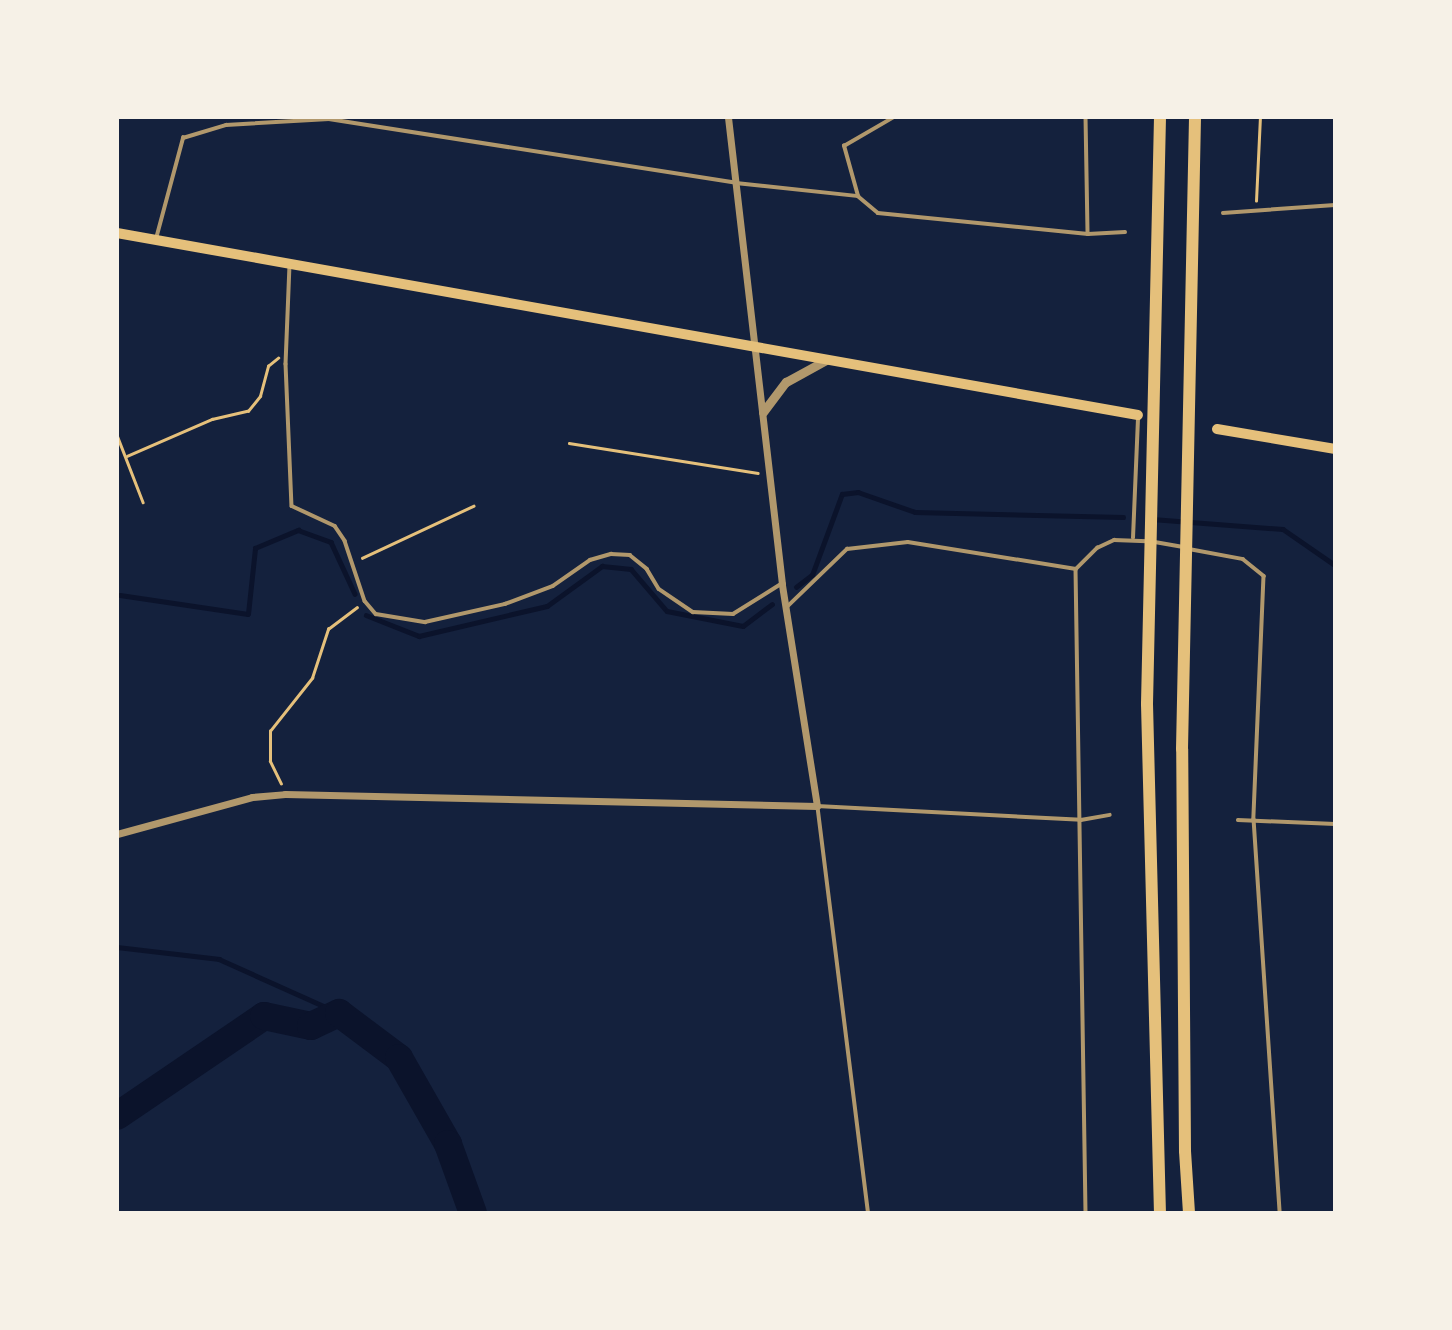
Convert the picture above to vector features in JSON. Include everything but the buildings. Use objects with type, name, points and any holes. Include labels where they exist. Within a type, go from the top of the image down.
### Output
[{"type":"highway","points":[[1160,117],[1147,746],[1160,1213]]},
{"type":"highway","points":[[1189,1213],[1185,1151],[1185,611],[1195,117]]},
{"type":"main road","points":[[117,233],[1138,415]]},
{"type":"main road","points":[[1217,429],[1335,449]]},
{"type":"street","points":[[117,834],[252,797],[285,794],[817,806],[782,584],[772,475],[754,346],[728,117]]},
{"type":"street","points":[[763,412],[786,382],[825,360]]},
{"type":"lane","points":[[894,117],[844,146],[858,196],[878,213],[1088,233],[1125,232]]},
{"type":"lane","points":[[1086,117],[1088,233]]},
{"type":"lane","points":[[156,240],[183,138],[226,125],[329,119],[736,183],[858,196]]},
{"type":"lane","points":[[1223,213],[1335,205]]},
{"type":"lane","points":[[290,263],[287,350],[292,506],[335,526],[353,562],[365,601],[376,614],[425,622],[505,604],[553,586],[590,560],[611,554],[630,555],[647,569],[659,589],[693,611],[733,614],[782,584]]},
{"type":"lane","points":[[1133,538],[1138,415]]},
{"type":"lane","points":[[1086,1213],[1076,569],[1097,548],[1133,538],[1243,559],[1264,576],[1254,819],[1280,1213]]},
{"type":"lane","points":[[786,608],[847,549],[908,542],[1076,569]]},
{"type":"lane","points":[[868,1213],[817,806],[1081,820],[1110,815]]},
{"type":"lane","points":[[1238,820],[1335,824]]},
{"type":"path","points":[[1256,210],[1260,117]]},
{"type":"path","points":[[127,456],[212,419],[248,411],[260,396],[268,366],[287,350]]},
{"type":"path","points":[[117,435],[143,502]]},
{"type":"path","points":[[569,443],[772,475]]},
{"type":"path","points":[[353,562],[473,506]]},
{"type":"path","points":[[285,794],[270,761],[270,731],[312,678],[328,629],[365,601]]},
{"type":"waterway","points":[[796,587],[812,575],[842,494],[858,492],[915,512],[1123,517]]},
{"type":"waterway","points":[[1152,519],[1283,529],[1335,565]]},
{"type":"waterway","points":[[120,595],[248,614],[255,548],[298,530],[331,542],[355,594]]},
{"type":"waterway","points":[[366,615],[419,636],[547,606],[602,566],[631,569],[667,611],[743,626],[772,604]]},
{"type":"waterway","points":[[117,947],[219,959],[339,1013]]},
{"type":"waterway","points":[[117,1116],[264,1016],[311,1026],[339,1013],[399,1058],[448,1144],[473,1213]]}]
